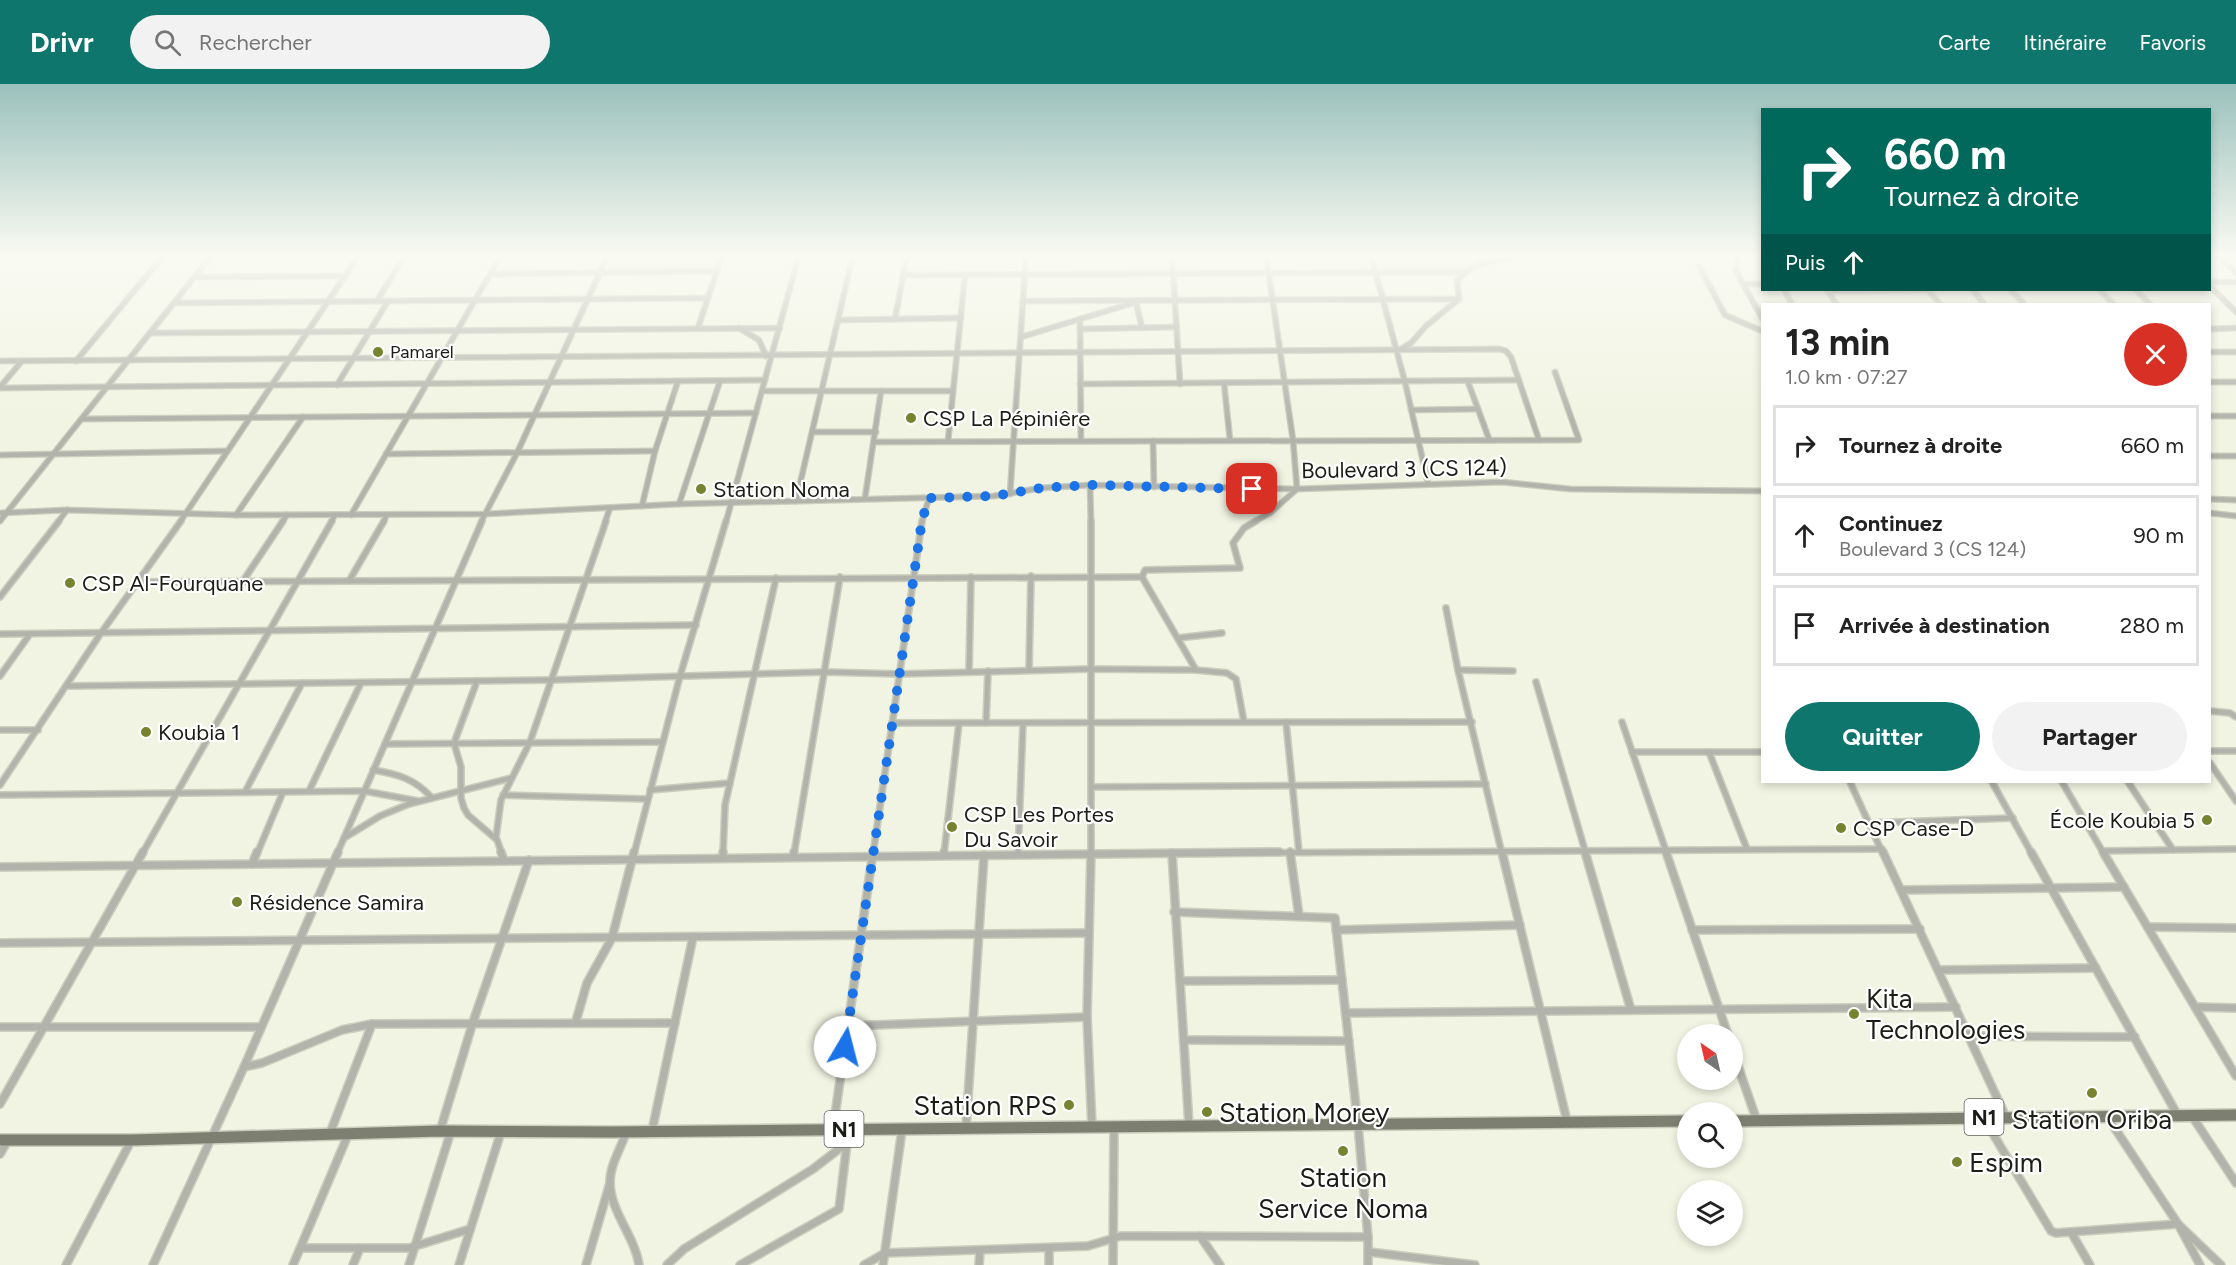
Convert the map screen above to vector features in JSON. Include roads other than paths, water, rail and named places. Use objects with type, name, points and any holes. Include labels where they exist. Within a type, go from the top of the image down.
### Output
[{"type":"main road","name":"N1","points":[[1743,1121],[2236,1115]]},
{"type":"main road","name":"N1","points":[[4,1140],[132,1140],[446,1131],[1114,1128],[1189,1125],[1677,1121]]},
{"type":"street","points":[[75,361],[118,310]]},
{"type":"street","points":[[0,521],[56,454],[168,310]]},
{"type":"street","points":[[0,785],[101,633],[187,513],[322,310]]},
{"type":"street","points":[[338,385],[382,310]]},
{"type":"street","points":[[351,515],[469,310]]},
{"type":"street","points":[[153,1265],[244,1067],[485,514],[517,453],[583,310]]},
{"type":"street","points":[[698,328],[704,310]]},
{"type":"street","points":[[576,1021],[587,983],[612,938],[680,676],[711,578],[765,380],[769,356],[785,310]]},
{"type":"street","points":[[796,501],[840,310]]},
{"type":"street","points":[[895,319],[897,310]]},
{"type":"street","points":[[948,441],[962,310]]},
{"type":"street","points":[[1010,494],[1022,310]]},
{"type":"street","points":[[1021,336],[1109,310]]},
{"type":"street","points":[[1138,310],[1142,328]]},
{"type":"street","points":[[1176,310],[1180,384]]},
{"type":"street","points":[[1142,578],[1145,570],[1240,568],[1233,543],[1238,535],[1244,528],[1271,512],[1297,489],[1293,440],[1274,310]]},
{"type":"street","points":[[1386,310],[1428,483]]},
{"type":"street","points":[[1396,350],[1411,343],[1426,326],[1445,310]]},
{"type":"street","points":[[1723,310],[1727,317],[1750,324],[1761,330]]},
{"type":"street","points":[[838,320],[961,318]]},
{"type":"street","points":[[1080,319],[1081,441]]},
{"type":"street","points":[[1080,329],[1177,327]]},
{"type":"street","points":[[739,328],[759,340],[769,356]]},
{"type":"street","points":[[150,333],[780,328]]},
{"type":"street","points":[[2211,328],[2236,328]]},
{"type":"street","points":[[0,361],[1500,349],[1509,354],[1539,440]]},
{"type":"street","points":[[2211,352],[2236,352]]},
{"type":"street","points":[[0,388],[22,361]]},
{"type":"street","points":[[874,442],[1579,440],[1555,372]]},
{"type":"street","points":[[0,388],[765,380]]},
{"type":"street","points":[[1080,384],[1519,380]]},
{"type":"street","points":[[642,506],[655,451],[678,381]]},
{"type":"street","points":[[679,504],[720,381]]},
{"type":"street","points":[[1468,382],[1489,439]]},
{"type":"street","points":[[2211,382],[2236,382]]},
{"type":"street","points":[[1224,383],[1230,440]]},
{"type":"street","points":[[762,391],[953,391]]},
{"type":"street","points":[[865,498],[881,391]]},
{"type":"street","points":[[1411,410],[1478,409]]},
{"type":"street","points":[[82,420],[756,413]]},
{"type":"street","points":[[2211,415],[2236,416]]},
{"type":"street","points":[[236,515],[303,417]]},
{"type":"street","points":[[813,432],[876,432]]},
{"type":"street","points":[[1153,441],[1154,486]]},
{"type":"street","points":[[0,455],[227,451]]},
{"type":"street","points":[[386,454],[655,451]]},
{"type":"street","points":[[2211,454],[2236,456]]},
{"type":"street","name":"Boulevard 3 (CS 124)","points":[[0,513],[67,510],[236,515],[485,514],[732,502],[929,498],[1010,494],[1041,488],[1090,485],[1297,489],[1428,483],[1509,483],[1570,489],[1761,491]]},
{"type":"street","points":[[1090,485],[1092,577],[1089,669],[1092,787],[1087,933],[1087,1017],[1092,1127]]},
{"type":"street","points":[[833,1129],[913,577],[922,520],[929,498]]},
{"type":"street","points":[[2211,499],[2236,500]]},
{"type":"street","points":[[504,861],[496,839],[503,795],[530,742],[610,508]]},
{"type":"street","points":[[0,597],[67,510]]},
{"type":"street","points":[[2211,513],[2236,516]]},
{"type":"street","points":[[243,581],[287,515]]},
{"type":"street","points":[[0,1104],[335,515]]},
{"type":"street","points":[[349,581],[387,515]]},
{"type":"street","points":[[138,582],[970,576],[1142,578]]},
{"type":"street","points":[[969,672],[970,576]]},
{"type":"street","points":[[1029,670],[1031,576]]},
{"type":"street","points":[[793,857],[826,672],[840,577]]},
{"type":"street","points":[[723,858],[724,812],[776,578]]},
{"type":"street","points":[[1142,578],[1196,670]]},
{"type":"street","points":[[1446,608],[1458,670],[1567,1123]]},
{"type":"street","points":[[0,634],[696,625]]},
{"type":"street","points":[[1178,638],[1222,633]]},
{"type":"street","points":[[0,676],[30,634]]},
{"type":"street","points":[[67,686],[551,680],[826,672],[899,674],[1089,669],[1196,670],[1227,673],[1236,679],[1244,722]]},
{"type":"street","points":[[1458,670],[1513,671]]},
{"type":"street","points":[[986,723],[988,671]]},
{"type":"street","points":[[477,681],[454,743],[461,767],[462,803],[468,815],[496,839]]},
{"type":"street","points":[[1536,682],[1631,1010]]},
{"type":"street","points":[[245,792],[302,683]]},
{"type":"street","points":[[309,791],[361,683]]},
{"type":"street","points":[[2211,711],[2230,713],[2236,717]]},
{"type":"street","points":[[1286,722],[1299,852]]},
{"type":"street","points":[[892,723],[1472,722]]},
{"type":"street","points":[[1622,722],[1724,1024]]},
{"type":"street","points":[[944,855],[958,723]]},
{"type":"street","points":[[1018,854],[1023,723]]},
{"type":"street","points":[[0,730],[38,730]]},
{"type":"street","points":[[385,744],[663,742]]},
{"type":"street","points":[[2211,751],[2236,751]]},
{"type":"street","points":[[1632,752],[1761,752]]},
{"type":"street","points":[[1709,752],[1748,849]]},
{"type":"street","points":[[2211,764],[2236,801]]},
{"type":"street","points":[[374,770],[399,775],[419,783],[432,798]]},
{"type":"street","points":[[343,839],[376,818],[418,801],[483,789],[511,778]]},
{"type":"street","points":[[650,790],[730,783]]},
{"type":"street","points":[[1850,783],[2006,1117]]},
{"type":"street","points":[[1993,783],[2179,1117]]},
{"type":"street","points":[[2063,783],[2236,1076]]},
{"type":"street","points":[[2129,783],[2173,850]]},
{"type":"street","points":[[1092,787],[1486,784]]},
{"type":"street","points":[[0,795],[364,791],[418,801]]},
{"type":"street","points":[[252,864],[283,792]]},
{"type":"street","points":[[503,795],[647,799]]},
{"type":"street","points":[[1870,822],[2013,818]]},
{"type":"street","points":[[0,867],[1089,853],[1882,849]]},
{"type":"street","points":[[2102,851],[2236,849]]},
{"type":"street","points":[[1290,852],[1299,916]]},
{"type":"street","points":[[1172,853],[1189,1125]]},
{"type":"street","points":[[966,1128],[984,855]]},
{"type":"street","points":[[409,1265],[473,1022],[529,860]]},
{"type":"street","points":[[1901,890],[2124,887]]},
{"type":"street","points":[[1174,912],[1335,918],[1358,1125],[1368,1237],[1368,1265]]},
{"type":"street","points":[[1336,930],[1520,925]]},
{"type":"street","points":[[2148,927],[2236,928]]},
{"type":"street","points":[[1692,930],[1920,929]]},
{"type":"street","points":[[0,943],[1087,933]]},
{"type":"street","points":[[652,1131],[693,937]]},
{"type":"street","points":[[1939,970],[2096,968]]},
{"type":"street","points":[[1180,981],[1342,980]]},
{"type":"street","points":[[1346,1013],[1956,1007]]},
{"type":"street","points":[[2196,1007],[2236,1008]]},
{"type":"street","points":[[848,1026],[1087,1017]]},
{"type":"street","points":[[244,1067],[262,1063],[342,1030],[372,1023],[576,1021],[675,1023]]},
{"type":"street","points":[[330,1133],[372,1023]]},
{"type":"street","points":[[0,1027],[261,1027]]},
{"type":"street","points":[[1968,1036],[2135,1037]]},
{"type":"street","points":[[1184,1040],[1349,1041]]},
{"type":"street","points":[[1743,1081],[1757,1121]]},
{"type":"street","points":[[2192,1116],[2236,1184]]},
{"type":"street","points":[[1983,1118],[2054,1233],[2178,1224],[2221,1265]]},
{"type":"street","points":[[2108,1118],[2178,1224],[2200,1265]]},
{"type":"street","points":[[883,1265],[902,1128]]},
{"type":"street","points":[[1113,1265],[1114,1128]]},
{"type":"street","points":[[667,1265],[684,1249],[813,1169],[864,1129]]},
{"type":"street","points":[[459,1265],[501,1131]]},
{"type":"street","points":[[586,1265],[626,1131]]},
{"type":"street","points":[[293,1265],[348,1134]]},
{"type":"street","points":[[0,1154],[4,1140]]},
{"type":"street","points":[[66,1265],[132,1140]]},
{"type":"street","points":[[740,1265],[839,1209],[847,1143]]},
{"type":"street","points":[[610,1181],[614,1197],[638,1253],[639,1265]]},
{"type":"street","points":[[301,1248],[414,1247],[470,1229]]},
{"type":"street","points":[[2071,1232],[2090,1265]]},
{"type":"street","points":[[1200,1236],[1220,1265]]},
{"type":"street","points":[[864,1265],[885,1253],[1088,1246],[1112,1238],[1368,1237]]},
{"type":"street","points":[[353,1265],[360,1248]]},
{"type":"street","points":[[1049,1248],[1049,1265]]},
{"type":"street","points":[[979,1265],[980,1251]]},
{"type":"street","points":[[1369,1252],[1475,1265]]},
{"type":"place","name":"Pamarel","points":[[378,352]]},
{"type":"place","name":"CSP La Pépiniêre","points":[[911,418]]},
{"type":"place","name":"Station Noma","points":[[701,489]]},
{"type":"place","name":"CSP Al-Fourquane","points":[[70,583]]},
{"type":"place","name":"Koubia 1","points":[[146,732]]},
{"type":"place","name":"École Koubia 5","points":[[2207,820]]},
{"type":"place","name":"CSP Les Portes Du Savoir","points":[[952,827]]},
{"type":"place","name":"CSP Case-D","points":[[1841,828]]},
{"type":"place","name":"Résidence Samira","points":[[237,902]]},
{"type":"place","name":"Kita Technologies","points":[[1854,1014]]},
{"type":"place","name":"Station Oriba","points":[[2092,1093]]},
{"type":"place","name":"Station RPS","points":[[1069,1105]]},
{"type":"place","name":"Station Morey","points":[[1207,1112]]},
{"type":"place","name":"Station Service Noma","points":[[1343,1151]]},
{"type":"place","name":"Espim","points":[[1957,1162]]}]
